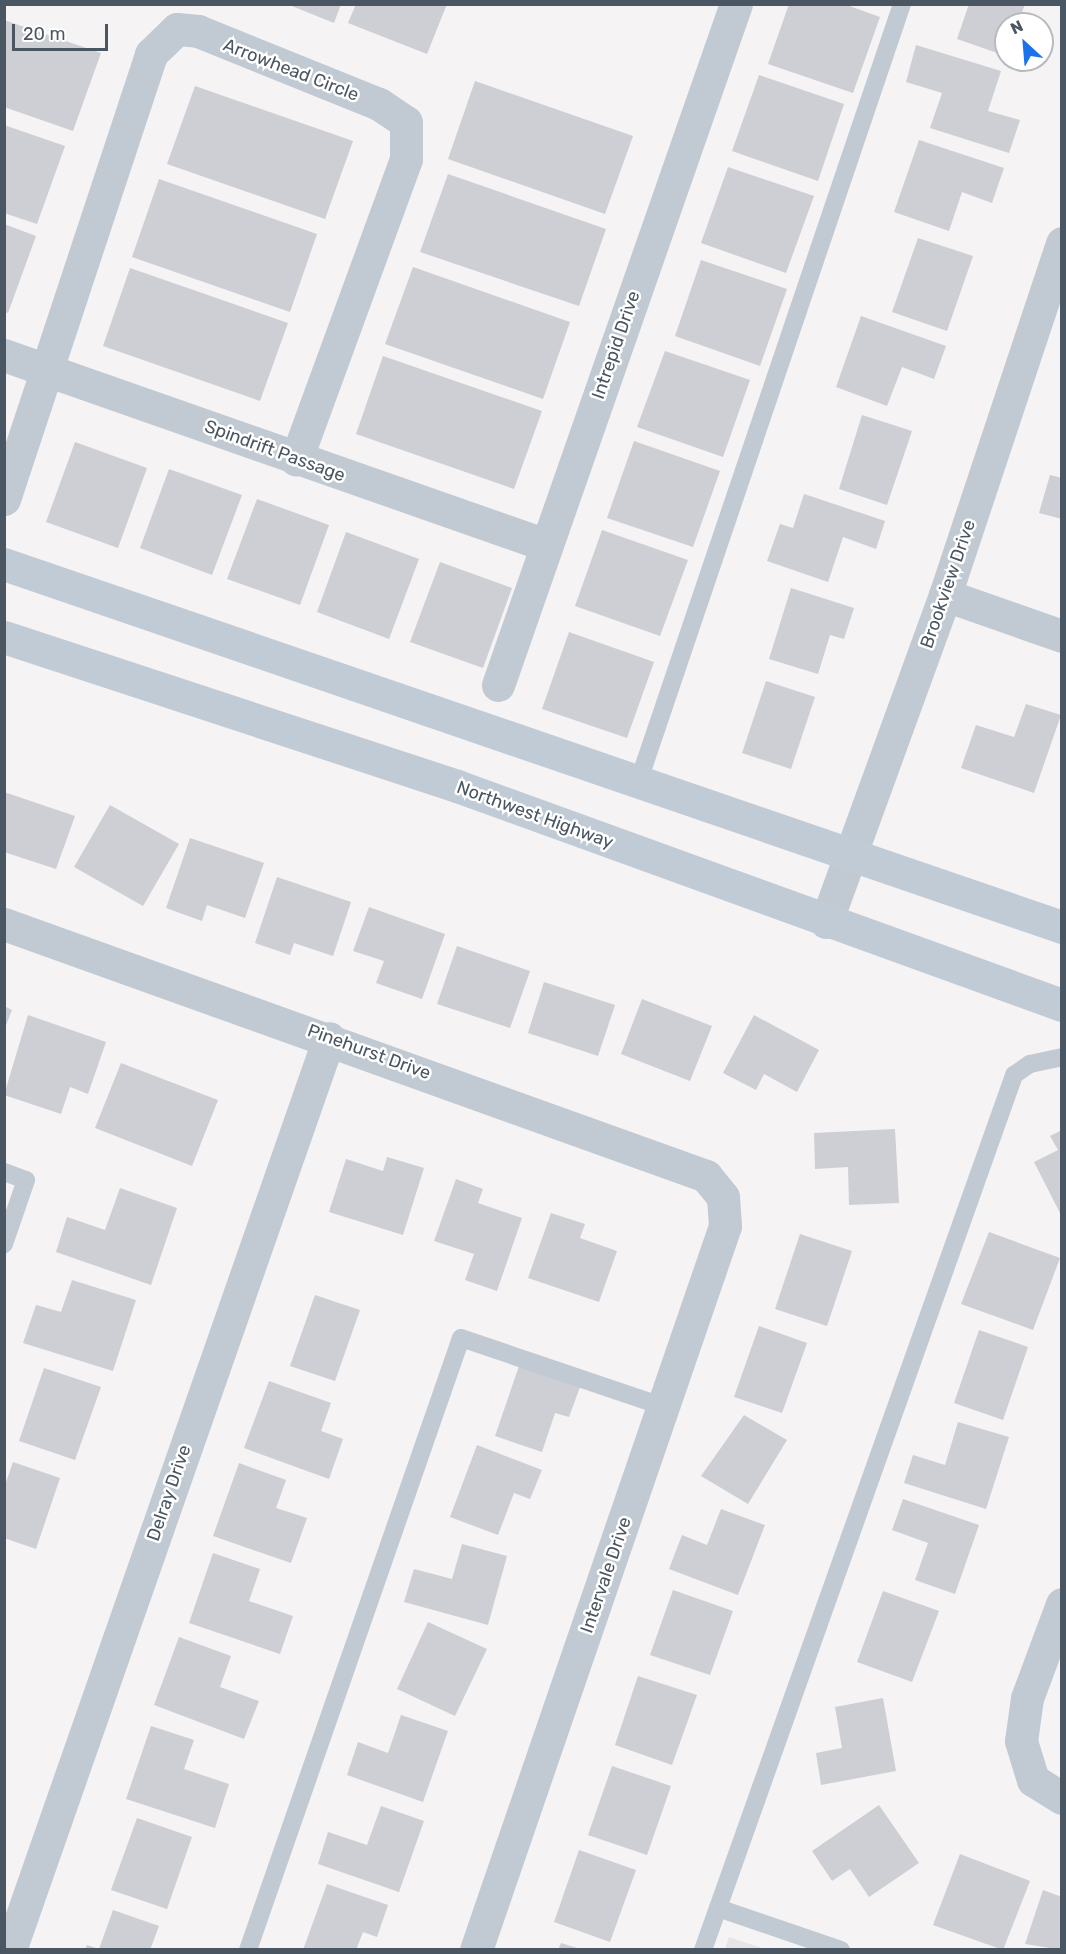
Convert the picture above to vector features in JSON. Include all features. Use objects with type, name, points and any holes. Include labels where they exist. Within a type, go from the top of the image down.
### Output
[{"type":"main road","points":[[4,564],[1062,927]]},
{"type":"main road","name":"Northwest Highway","points":[[4,637],[457,786],[826,922],[1062,1005]]},
{"type":"street","name":"Intrepid Drive","points":[[498,685],[736,4]]},
{"type":"street","name":"Arrowhead Circle","points":[[4,500],[151,54],[168,33],[198,31],[379,104],[406,122],[406,159],[296,459]]},
{"type":"street","name":"Brookview Drive","points":[[826,922],[854,854],[945,595],[1062,243]]},
{"type":"street","name":"Spindrift Passage","points":[[4,355],[546,545]]},
{"type":"street","points":[[945,595],[1062,636]]},
{"type":"street","name":"Pinehurst Drive","points":[[4,924],[329,1038],[706,1176],[723,1197]]},
{"type":"street","name":"Delray Drive","points":[[10,1950],[329,1038]]},
{"type":"street","name":"Intervale Drive","points":[[476,1950],[665,1407],[725,1226],[723,1197]]},
{"type":"street","points":[[1062,1604],[1027,1698],[1021,1741],[1033,1780],[1062,1798]]},
{"type":"lane","points":[[638,783],[902,4]]},
{"type":"lane","points":[[703,1950],[1014,1075],[1030,1064],[1062,1057]]},
{"type":"lane","points":[[4,1172],[26,1180],[4,1244]]},
{"type":"lane","points":[[248,1950],[461,1338],[665,1407]]},
{"type":"lane","points":[[718,1908],[841,1950]]},
{"type":"shaded area","points":[[729,1937],[765,1949],[725,1949]]},
{"type":"building","points":[[287,4],[341,4],[334,23]]},
{"type":"building","points":[[356,4],[447,4],[427,54],[348,23]]},
{"type":"building","points":[[789,4],[844,4],[880,17],[853,93],[768,64]]},
{"type":"building","points":[[969,4],[1025,4],[1022,12],[994,12],[994,52],[957,39]]},
{"type":"building","points":[[4,20],[101,53],[73,131],[4,107]]},
{"type":"building","points":[[916,45],[994,69],[994,72],[1001,72],[988,111],[1020,120],[1009,153],[930,128],[942,93],[906,82]]},
{"type":"building","points":[[759,75],[844,104],[818,181],[732,151]]},
{"type":"building","points":[[475,81],[633,136],[605,214],[448,159]]},
{"type":"building","points":[[195,86],[353,141],[325,219],[167,164]]},
{"type":"building","points":[[4,125],[65,146],[37,224],[4,213]]},
{"type":"building","points":[[919,140],[1004,168],[992,203],[962,192],[949,231],[894,212]]},
{"type":"building","points":[[728,167],[814,196],[786,273],[701,243]]},
{"type":"building","points":[[448,174],[606,229],[579,306],[420,252]]},
{"type":"building","points":[[159,179],[317,234],[290,312],[132,257]]},
{"type":"building","points":[[4,224],[36,236],[8,313],[4,312]]},
{"type":"building","points":[[918,238],[973,256],[947,331],[892,312]]},
{"type":"building","points":[[701,260],[787,289],[760,366],[675,336]]},
{"type":"building","points":[[413,267],[570,322],[543,399],[385,344]]},
{"type":"building","points":[[130,268],[288,323],[260,401],[103,346]]},
{"type":"building","points":[[861,316],[946,346],[934,379],[902,367],[887,406],[836,387]]},
{"type":"building","points":[[665,351],[750,380],[723,457],[637,427]]},
{"type":"building","points":[[383,356],[542,411],[514,489],[356,434]]},
{"type":"building","points":[[862,415],[912,431],[887,505],[839,489]]},
{"type":"building","points":[[634,441],[720,471],[693,547],[607,518]]},
{"type":"building","points":[[75,442],[147,468],[118,548],[46,522]]},
{"type":"building","points":[[169,469],[242,495],[212,575],[140,548]]},
{"type":"building","points":[[1050,475],[1062,478],[1062,519],[1039,513]]},
{"type":"building","points":[[804,494],[885,521],[876,549],[843,537],[828,582],[767,561],[780,524],[793,528]]},
{"type":"building","points":[[257,499],[329,525],[300,605],[227,579]]},
{"type":"building","points":[[602,530],[688,560],[660,636],[575,606]]},
{"type":"building","points":[[346,532],[419,559],[389,639],[317,612]]},
{"type":"building","points":[[440,562],[512,588],[483,668],[410,642]]},
{"type":"building","points":[[791,588],[854,608],[844,639],[830,635],[818,674],[769,659]]},
{"type":"building","points":[[569,632],[654,662],[627,738],[542,709]]},
{"type":"building","points":[[766,681],[815,697],[791,769],[742,753]]},
{"type":"building","points":[[1026,704],[1061,715],[1034,793],[961,768],[976,725],[1014,737]]},
{"type":"building","points":[[4,792],[75,816],[56,869],[4,852]]},
{"type":"building","points":[[110,805],[179,844],[143,906],[74,867]]},
{"type":"building","points":[[190,838],[264,863],[245,918],[207,905],[202,921],[166,908]]},
{"type":"building","points":[[277,877],[351,902],[333,956],[294,943],[290,955],[255,943]]},
{"type":"building","points":[[369,907],[445,934],[422,999],[376,983],[384,961],[353,951]]},
{"type":"building","points":[[457,946],[530,971],[510,1028],[437,1004]]},
{"type":"building","points":[[544,982],[615,1005],[598,1056],[528,1033]]},
{"type":"building","points":[[642,999],[712,1026],[690,1081],[621,1054]]},
{"type":"building","points":[[4,1006],[12,1010],[5,1028],[4,1028]]},
{"type":"building","points":[[28,1015],[106,1042],[88,1094],[70,1087],[61,1114],[4,1095]]},
{"type":"building","points":[[754,1015],[819,1050],[797,1092],[764,1074],[756,1090],[723,1073]]},
{"type":"building","points":[[121,1063],[218,1100],[192,1166],[95,1128]]},
{"type":"building","points":[[895,1129],[899,1203],[849,1205],[848,1167],[815,1169],[814,1133]]},
{"type":"building","points":[[1062,1130],[1062,1217],[1034,1162],[1058,1150],[1050,1136]]},
{"type":"building","points":[[387,1157],[424,1168],[403,1235],[329,1212],[346,1159],[383,1171]]},
{"type":"building","points":[[456,1179],[483,1189],[478,1203],[522,1218],[497,1291],[465,1280],[474,1254],[434,1241]]},
{"type":"building","points":[[120,1188],[177,1208],[151,1285],[56,1252],[67,1217],[105,1230]]},
{"type":"building","points":[[551,1213],[585,1224],[580,1238],[617,1251],[599,1302],[528,1278]]},
{"type":"building","points":[[989,1232],[1060,1258],[1033,1330],[961,1304]]},
{"type":"building","points":[[800,1234],[852,1251],[827,1326],[775,1309]]},
{"type":"building","points":[[72,1280],[136,1300],[113,1371],[23,1343],[36,1305],[61,1312]]},
{"type":"building","points":[[315,1295],[360,1310],[335,1381],[290,1366]]},
{"type":"building","points":[[759,1326],[807,1343],[782,1413],[734,1397]]},
{"type":"building","points":[[979,1330],[1028,1347],[1003,1420],[954,1403]]},
{"type":"building","points":[[519,1366],[580,1387],[569,1417],[555,1413],[542,1452],[495,1436]]},
{"type":"building","points":[[44,1368],[101,1387],[75,1460],[19,1441]]},
{"type":"building","points":[[269,1381],[331,1403],[321,1431],[343,1439],[329,1479],[244,1448]]},
{"type":"building","points":[[744,1415],[787,1440],[748,1504],[701,1476]]},
{"type":"building","points":[[958,1422],[1009,1437],[986,1509],[904,1483],[913,1455],[945,1465]]},
{"type":"building","points":[[477,1445],[542,1470],[530,1499],[514,1493],[498,1535],[450,1517]]},
{"type":"building","points":[[13,1462],[60,1478],[36,1549],[4,1538],[4,1488]]},
{"type":"building","points":[[239,1463],[286,1480],[276,1508],[307,1518],[291,1563],[213,1536]]},
{"type":"building","points":[[903,1499],[979,1525],[955,1594],[915,1580],[928,1543],[892,1530]]},
{"type":"building","points":[[721,1509],[765,1525],[738,1595],[669,1569],[682,1535],[707,1545]]},
{"type":"building","points":[[462,1544],[507,1556],[488,1625],[404,1602],[414,1569],[452,1579]]},
{"type":"building","points":[[213,1553],[260,1569],[249,1601],[293,1616],[280,1654],[189,1623]]},
{"type":"building","points":[[673,1590],[733,1611],[710,1675],[650,1655]]},
{"type":"building","points":[[883,1591],[939,1611],[912,1682],[857,1662]]},
{"type":"building","points":[[428,1622],[487,1649],[455,1716],[397,1689]]},
{"type":"building","points":[[179,1637],[231,1656],[220,1687],[259,1701],[244,1739],[154,1705]]},
{"type":"building","points":[[638,1676],[697,1695],[672,1765],[615,1745]]},
{"type":"building","points":[[883,1698],[896,1771],[821,1785],[816,1753],[842,1748],[835,1707]]},
{"type":"building","points":[[401,1715],[448,1731],[423,1802],[347,1775],[358,1742],[388,1753]]},
{"type":"building","points":[[151,1726],[194,1740],[184,1769],[229,1784],[215,1828],[126,1799]]},
{"type":"building","points":[[612,1766],[671,1786],[647,1855],[588,1835]]},
{"type":"building","points":[[879,1805],[919,1863],[869,1897],[850,1869],[832,1881],[812,1851]]},
{"type":"building","points":[[381,1806],[424,1821],[399,1892],[318,1864],[328,1832],[367,1845]]},
{"type":"building","points":[[137,1818],[192,1837],[167,1909],[111,1890]]},
{"type":"building","points":[[579,1850],[636,1870],[610,1942],[554,1922]]},
{"type":"building","points":[[960,1854],[1030,1881],[1003,1950],[933,1925]]},
{"type":"building","points":[[327,1884],[388,1905],[377,1937],[363,1932],[356,1950],[303,1950]]},
{"type":"building","points":[[1043,1890],[1062,1897],[1062,1950],[1025,1944]]},
{"type":"building","points":[[113,1910],[159,1926],[150,1950],[85,1950],[87,1945],[99,1949]]},
{"type":"building","points":[[561,1943],[580,1949],[580,1950],[558,1950]]}]
